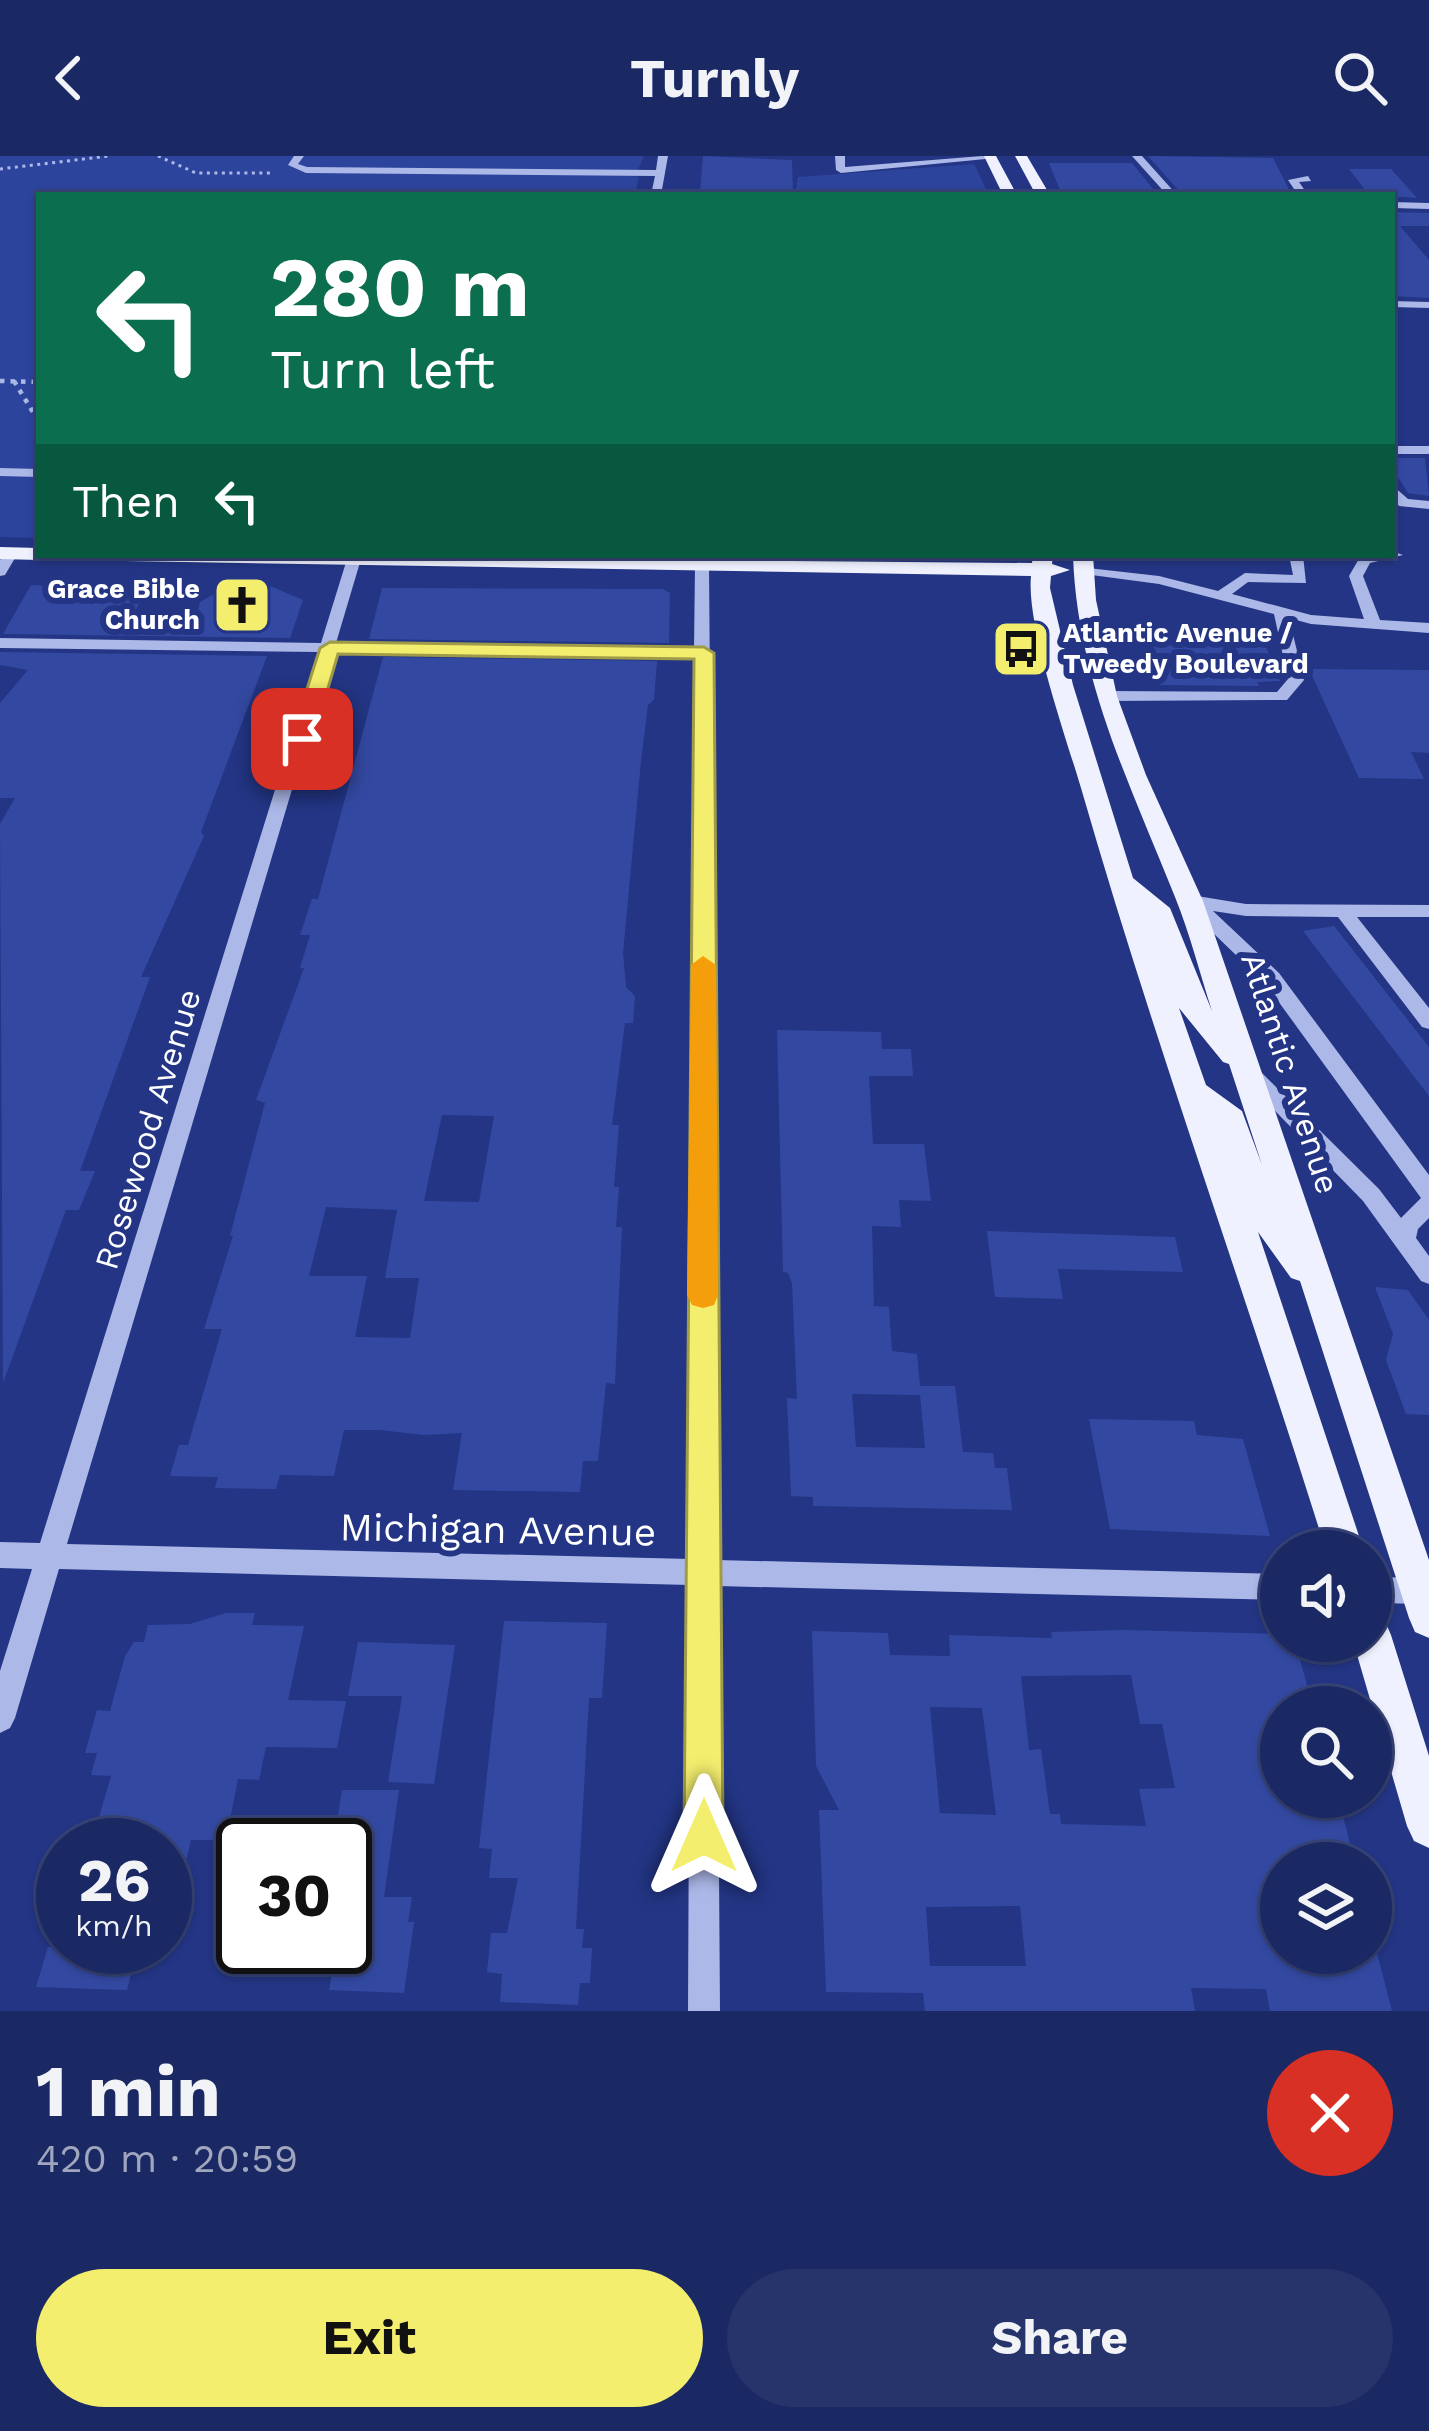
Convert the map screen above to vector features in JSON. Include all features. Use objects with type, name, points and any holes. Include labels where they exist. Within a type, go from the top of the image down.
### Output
[{"type":"main road","points":[[1021,156],[1040,192]]},
{"type":"main road","points":[[990,157],[1008,192]]},
{"type":"main road","points":[[4,559],[36,554]]},
{"type":"main road","points":[[301,558],[585,559],[702,565],[1084,563]]},
{"type":"main road","points":[[1042,562],[1040,588],[1062,685],[1121,882],[1266,1303],[1338,1530]]},
{"type":"main road","name":"Atlantic Avenue","points":[[1084,563],[1085,600],[1106,696],[1134,775],[1190,901],[1241,1064],[1426,1600]]},
{"type":"main road","points":[[1121,882],[1156,908],[1193,1008],[1241,1064]]},
{"type":"main road","points":[[1189,1088],[1231,1119],[1263,1214],[1321,1292]]},
{"type":"main road","points":[[1379,1662],[1429,1826]]},
{"type":"street","points":[[612,172],[616,156]]},
{"type":"street","points":[[657,192],[663,156]]},
{"type":"street","points":[[840,156],[841,170],[990,157]]},
{"type":"street","points":[[1137,156],[1169,192]]},
{"type":"street","points":[[299,162],[660,173]]},
{"type":"street","points":[[1302,192],[1293,180],[1309,179]]},
{"type":"street","points":[[1395,205],[1429,206]]},
{"type":"street","points":[[1395,304],[1429,305]]},
{"type":"street","points":[[1395,450],[1429,450]]},
{"type":"street","points":[[0,472],[36,473]]},
{"type":"street","points":[[1395,492],[1404,503],[1429,505]]},
{"type":"street","points":[[1237,558],[1245,577]]},
{"type":"street","points":[[1219,597],[1245,577],[1301,580],[1297,558]]},
{"type":"street","points":[[1374,625],[1356,576],[1365,560],[1377,558]]},
{"type":"street","name":"Rosewood Avenue","points":[[0,1718],[354,559]]},
{"type":"street","points":[[1084,563],[1281,614],[1429,628]]},
{"type":"street","points":[[702,565],[704,2011]]},
{"type":"street","points":[[1106,696],[1281,697],[1296,680],[1281,614]]},
{"type":"street","points":[[0,643],[704,653]]},
{"type":"street","points":[[1190,901],[1240,910],[1429,911]]},
{"type":"street","points":[[1190,901],[1273,978],[1429,1192]]},
{"type":"street","points":[[1345,910],[1349,922],[1429,1022]]},
{"type":"street","points":[[1241,1064],[1371,1195],[1429,1274]]},
{"type":"street","points":[[1404,1240],[1408,1225],[1429,1204]]},
{"type":"street","name":"Michigan Avenue","points":[[0,1555],[1260,1586]]},
{"type":"street","points":[[1392,1594],[1426,1600]]},
{"type":"path","points":[[0,169],[110,156]]},
{"type":"path","points":[[158,156],[168,166],[185,171],[275,173],[299,162]]},
{"type":"path","points":[[0,381],[36,382]]},
{"type":"path","points":[[14,381],[36,417]]},
{"type":"shaded area","points":[[0,156],[644,156],[635,176],[639,177],[636,192],[36,192],[36,538],[0,537]]},
{"type":"shaded area","points":[[974,164],[988,192],[796,192],[798,177]]},
{"type":"building","points":[[703,156],[792,160],[793,192],[700,192]]},
{"type":"building","points":[[1148,156],[1273,158],[1290,192],[1180,192]]},
{"type":"building","points":[[1049,163],[1132,163],[1156,192],[1061,192]]},
{"type":"building","points":[[1349,169],[1391,169],[1417,198],[1395,197],[1395,192],[1367,192]]},
{"type":"building","points":[[1395,212],[1429,213],[1429,226],[1400,226],[1429,260],[1429,298],[1395,296]]},
{"type":"building","points":[[1395,458],[1425,458],[1429,496],[1408,493],[1395,473]]},
{"type":"building","points":[[31,585],[145,591],[133,616],[197,616],[200,602],[216,593],[270,586],[303,600],[290,638],[3,634]]},
{"type":"building","points":[[382,588],[663,589],[670,593],[669,643],[369,639]]},
{"type":"building","points":[[1139,634],[1262,637],[1280,681],[1257,682],[1259,686],[1157,685]]},
{"type":"building","points":[[0,652],[267,656],[201,832],[204,836],[141,977],[150,977],[80,1171],[95,1171],[79,1210],[66,1210],[3,1383],[0,824],[15,798],[0,798],[0,703],[28,670],[0,665]]},
{"type":"building","points":[[383,657],[657,661],[641,761],[623,953],[626,987],[635,996],[633,1023],[625,1023],[612,1125],[619,1125],[614,1187],[619,1187],[616,1227],[622,1227],[615,1384],[606,1383],[598,1461],[583,1461],[580,1492],[453,1490],[462,1433],[344,1430],[334,1476],[280,1475],[276,1489],[215,1488],[218,1477],[170,1476],[179,1445],[188,1445],[222,1329],[204,1329],[233,1236],[265,1103],[256,1100],[304,968],[300,968],[310,935],[300,935],[312,899],[318,899]],"holes":[[[442,1115],[494,1116],[479,1202],[424,1201]],[[326,1207],[397,1210],[385,1278],[419,1278],[410,1338],[355,1337],[367,1276],[309,1276]]]},
{"type":"building","points":[[1309,669],[1429,670],[1429,753],[1411,752],[1424,779],[1359,778]]},
{"type":"building","points":[[1334,926],[1429,1047],[1429,1096],[1303,931]]},
{"type":"building","points":[[777,1030],[881,1032],[882,1049],[911,1049],[913,1076],[869,1076],[873,1144],[924,1144],[931,1201],[899,1200],[901,1227],[872,1226],[874,1306],[889,1307],[892,1351],[917,1354],[920,1386],[955,1386],[963,1452],[993,1453],[995,1468],[1007,1468],[1012,1510],[813,1506],[813,1497],[791,1496],[787,1398],[797,1399],[792,1283],[783,1272]],"holes":[[[852,1394],[920,1395],[925,1448],[856,1447]]]},
{"type":"building","points":[[987,1231],[1175,1237],[1183,1272],[1058,1269],[1063,1299],[995,1297]]},
{"type":"building","points":[[1375,1287],[1408,1290],[1429,1320],[1429,1415],[1406,1414],[1386,1360],[1393,1334]]},
{"type":"building","points":[[1089,1419],[1194,1421],[1197,1435],[1243,1439],[1268,1530],[1260,1530],[1260,1536],[1110,1529]]},
{"type":"building","points":[[226,1613],[255,1613],[252,1625],[304,1626],[288,1700],[346,1701],[337,1748],[266,1747],[259,1780],[238,1779],[230,1818],[216,1818],[216,1840],[192,1840],[192,1818],[99,1818],[111,1776],[91,1775],[97,1753],[85,1753],[97,1710],[110,1711],[125,1656],[134,1642],[144,1642],[148,1625],[190,1624]]},
{"type":"building","points":[[504,1621],[607,1623],[602,1698],[589,1698],[576,1929],[584,1929],[582,1948],[592,1948],[590,1983],[580,1983],[578,2005],[500,2002],[502,1974],[487,1972],[491,1933],[507,1933],[518,1878],[489,1878],[492,1849],[479,1848]]},
{"type":"building","points":[[1123,1630],[1260,1633],[1260,1662],[1301,1662],[1307,1686],[1260,1686],[1260,1818],[1343,1818],[1350,1842],[1260,1842],[1260,1974],[1382,1974],[1392,2011],[1270,2011],[1266,1989],[1191,1988],[1195,2011],[925,2011],[923,1993],[826,1992],[819,1810],[839,1810],[816,1766],[812,1631],[888,1633],[890,1655],[950,1656],[949,1635],[1052,1638],[1051,1632]],"holes":[[[1131,1675],[1140,1724],[1162,1724],[1175,1788],[1139,1789],[1146,1826],[1061,1824],[1060,1814],[1050,1814],[1041,1749],[1029,1750],[1021,1676]],[[930,1707],[982,1708],[996,1815],[940,1813]],[[1020,1906],[1026,1966],[930,1966],[926,1907]]]},
{"type":"building","points":[[358,1642],[455,1645],[434,1784],[388,1782],[402,1696],[348,1696]]},
{"type":"building","points":[[342,1790],[399,1790],[384,1897],[412,1897],[408,1922],[414,1922],[404,1993],[329,1990],[332,1974],[372,1974],[372,1818],[337,1818]]},
{"type":"building","points":[[40,1974],[131,1974],[127,1990],[36,1987]]},
{"type":"slow traffic","points":[[703,965],[703,1295]]},
{"type":"place","name":"Grace Bible Church","points":[[242,605]]},
{"type":"place","name":"Atlantic Avenue / Tweedy Boulevard","points":[[1021,649]]},
{"type":"route","points":[[302,739],[330,648],[704,653],[704,1836]]}]
